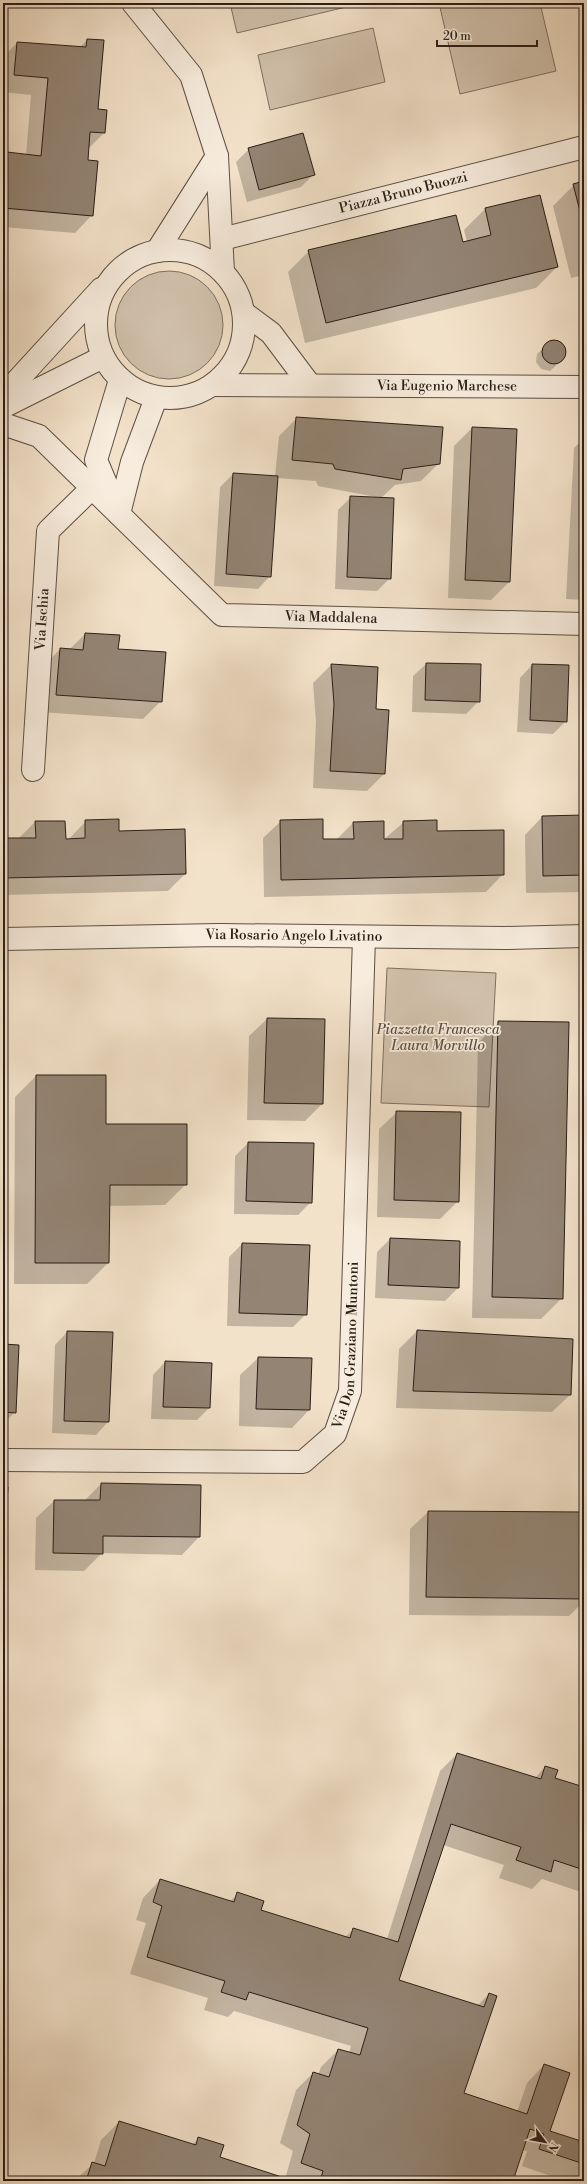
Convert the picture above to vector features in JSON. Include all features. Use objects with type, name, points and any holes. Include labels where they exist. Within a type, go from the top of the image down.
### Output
[{"type":"street","points":[[133,3],[191,75],[217,156],[223,272]]},
{"type":"street","name":"Piazza Bruno Buozzi","points":[[222,239],[584,147]]},
{"type":"street","points":[[157,251],[217,156]]},
{"type":"street","points":[[3,396],[111,278],[124,266],[140,256],[157,251],[181,250],[204,258],[223,272],[237,291],[244,313],[244,334],[239,354],[228,372],[213,385],[195,395],[176,399],[156,398],[136,391],[120,380],[110,369],[103,357],[97,337],[96,316],[101,296],[111,278]]},
{"type":"street","points":[[244,313],[271,333],[310,385]]},
{"type":"street","points":[[3,407],[103,357]]},
{"type":"street","name":"Via Maddalena","points":[[119,514],[96,460],[120,380]]},
{"type":"street","name":"Via Eugenio Marchese","points":[[213,385],[584,387]]},
{"type":"street","points":[[119,514],[132,462],[156,398]]},
{"type":"street","name":"Via Maddalena","points":[[3,424],[38,436],[222,615],[584,624]]},
{"type":"street","name":"Via Ischia","points":[[33,770],[48,531],[92,488]]},
{"type":"street","name":"Via Rosario Angelo Livatino","points":[[3,940],[219,935],[504,938],[584,936]]},
{"type":"street","name":"Via Don Graziano Muntoni","points":[[3,1460],[303,1462],[335,1434],[350,1391],[364,937]]},
{"type":"green space","points":[[230,3],[363,3],[237,33]]},
{"type":"green space","points":[[439,3],[540,3],[556,71],[460,94]]},
{"type":"green space","points":[[373,28],[385,82],[270,110],[258,55]]},
{"type":"green space","points":[[169,271],[190,275],[207,287],[219,304],[223,325],[219,346],[207,363],[190,375],[169,379],[148,375],[131,363],[119,346],[115,325],[119,304],[131,287],[148,275]]},
{"type":"green space","name":"Piazzetta Francesca Laura Morvillo","points":[[387,968],[496,973],[489,1107],[381,1103]]},
{"type":"building","points":[[87,39],[104,40],[98,109],[107,110],[105,133],[90,132],[88,160],[98,161],[93,216],[3,208],[7,152],[41,156],[48,78],[14,75],[17,42],[86,47]]},
{"type":"building","points":[[303,133],[315,175],[259,190],[248,148]]},
{"type":"building","points":[[584,181],[584,227],[573,184]]},
{"type":"building","points":[[540,195],[558,267],[326,323],[308,250],[456,215],[463,242],[491,235],[485,208]]},
{"type":"building","points":[[554,340],[563,343],[566,352],[563,361],[554,364],[545,361],[542,352],[545,343]]},
{"type":"building","points":[[296,417],[443,427],[440,464],[403,469],[401,480],[335,469],[333,464],[292,460]]},
{"type":"building","points":[[472,427],[517,429],[510,582],[465,580]]},
{"type":"building","points":[[233,473],[278,476],[271,577],[226,574]]},
{"type":"building","points":[[350,496],[394,498],[391,579],[347,577]]},
{"type":"building","points":[[85,633],[120,635],[118,649],[166,652],[162,702],[56,695],[60,648],[83,650]]},
{"type":"building","points":[[426,663],[481,664],[480,702],[425,700]]},
{"type":"building","points":[[331,664],[378,667],[376,709],[389,710],[385,774],[330,771],[334,704]]},
{"type":"building","points":[[532,664],[569,665],[567,722],[530,720]]},
{"type":"building","points":[[584,815],[584,875],[543,876],[542,816]]},
{"type":"building","points":[[3,818],[5,818],[5,838],[36,838],[35,821],[65,821],[66,839],[85,838],[85,820],[119,819],[119,831],[185,829],[186,874],[3,878]]},
{"type":"building","points":[[323,819],[323,839],[354,839],[353,822],[384,821],[384,839],[403,839],[403,821],[437,820],[437,831],[504,830],[504,875],[281,880],[280,820]]},
{"type":"building","points":[[267,1018],[325,1019],[323,1104],[264,1103]]},
{"type":"building","points":[[498,1021],[569,1022],[563,1299],[492,1297]]},
{"type":"building","points":[[36,1075],[106,1075],[106,1124],[187,1124],[187,1185],[110,1185],[109,1263],[35,1263]]},
{"type":"building","points":[[396,1111],[461,1112],[459,1202],[394,1200]]},
{"type":"building","points":[[248,1142],[314,1143],[312,1203],[246,1201]]},
{"type":"building","points":[[390,1238],[460,1241],[459,1288],[388,1285]]},
{"type":"building","points":[[242,1243],[310,1245],[307,1315],[239,1313]]},
{"type":"building","points":[[417,1330],[573,1339],[571,1395],[413,1391]]},
{"type":"building","points":[[67,1331],[113,1332],[109,1422],[64,1421]]},
{"type":"building","points":[[3,1344],[19,1345],[16,1413],[3,1412]]},
{"type":"building","points":[[258,1357],[312,1358],[310,1410],[256,1409]]},
{"type":"building","points":[[165,1361],[212,1363],[210,1408],[163,1407]]},
{"type":"building","points":[[101,1483],[201,1485],[200,1537],[103,1536],[103,1554],[53,1553],[54,1500],[100,1500]]},
{"type":"building","points":[[3,1486],[8,1487],[4,1543],[3,1543]]},
{"type":"building","points":[[428,1511],[584,1512],[584,1599],[426,1597]]},
{"type":"building","points":[[457,1753],[541,1779],[545,1766],[558,1770],[555,1778],[584,1787],[584,1870],[554,1860],[551,1872],[516,1860],[521,1847],[451,1824],[399,1980],[484,2007],[489,1993],[497,1996],[464,2093],[527,2114],[544,2064],[570,2073],[550,2131],[584,2142],[584,2164],[539,2149],[544,2134],[530,2129],[513,2181],[320,2181],[323,2171],[301,2163],[310,2134],[297,2125],[313,2072],[329,2077],[338,2049],[360,2055],[368,2028],[249,1992],[246,2000],[221,1992],[225,1981],[147,1957],[162,1906],[153,1902],[160,1879],[234,1902],[237,1892],[264,1901],[261,1910],[350,1938],[353,1928],[398,1942]]},
{"type":"building","points":[[119,2121],[196,2145],[198,2137],[224,2145],[220,2157],[294,2181],[86,2181],[92,2162],[105,2166]]}]
